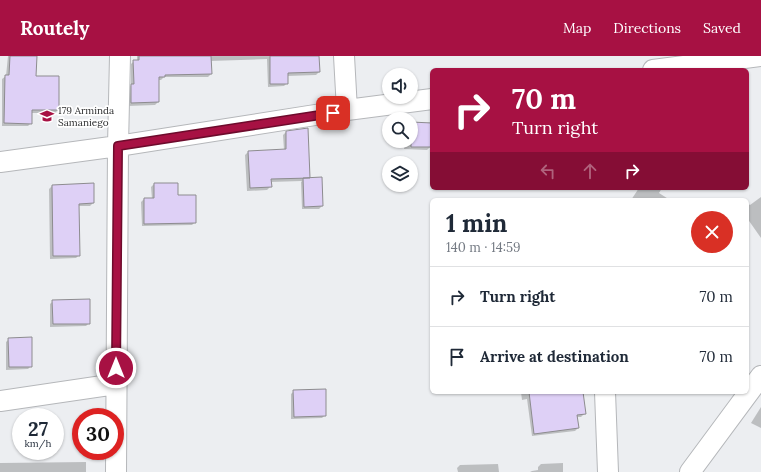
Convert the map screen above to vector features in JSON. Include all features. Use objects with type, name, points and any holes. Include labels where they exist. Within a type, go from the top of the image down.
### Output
[{"type":"street","points":[[116,472],[120,56]]},
{"type":"street","points":[[344,56],[347,110]]},
{"type":"street","points":[[668,68],[760,56]]},
{"type":"street","points":[[0,162],[118,146],[347,110],[430,99]]},
{"type":"street","points":[[749,392],[761,376]]},
{"type":"street","points":[[0,401],[116,384]]},
{"type":"street","points":[[605,394],[608,472]]},
{"type":"street","points":[[690,472],[748,394]]},
{"type":"building","points":[[10,56],[37,56],[36,76],[59,76],[59,110],[32,110],[32,124],[4,123],[5,75],[9,75]]},
{"type":"building","points":[[139,56],[211,56],[212,74],[165,75],[165,77],[159,77],[159,102],[131,103],[131,84],[134,84],[133,60],[139,60]]},
{"type":"building","points":[[270,56],[319,56],[320,72],[288,73],[288,84],[270,84]]},
{"type":"building","points":[[418,122],[430,123],[430,147],[418,147]]},
{"type":"building","points":[[308,128],[310,178],[271,179],[272,187],[250,188],[248,151],[286,149],[286,131]]},
{"type":"building","points":[[322,177],[323,206],[304,207],[303,178]]},
{"type":"building","points":[[94,183],[94,203],[79,204],[80,256],[53,256],[52,185]]},
{"type":"building","points":[[154,183],[178,183],[178,195],[196,195],[196,223],[144,224],[144,198],[154,198]]},
{"type":"building","points":[[90,299],[90,324],[53,324],[52,300]]},
{"type":"building","points":[[32,337],[32,367],[9,367],[8,338]]},
{"type":"building","points":[[326,389],[326,416],[294,417],[293,390]]},
{"type":"building","points":[[529,394],[583,394],[586,414],[577,415],[579,428],[534,434]]},
{"type":"place","name":"179 Arminda Samaniego","points":[[47,116]]},
{"type":"route","points":[[116,368],[118,146],[333,113]]}]
